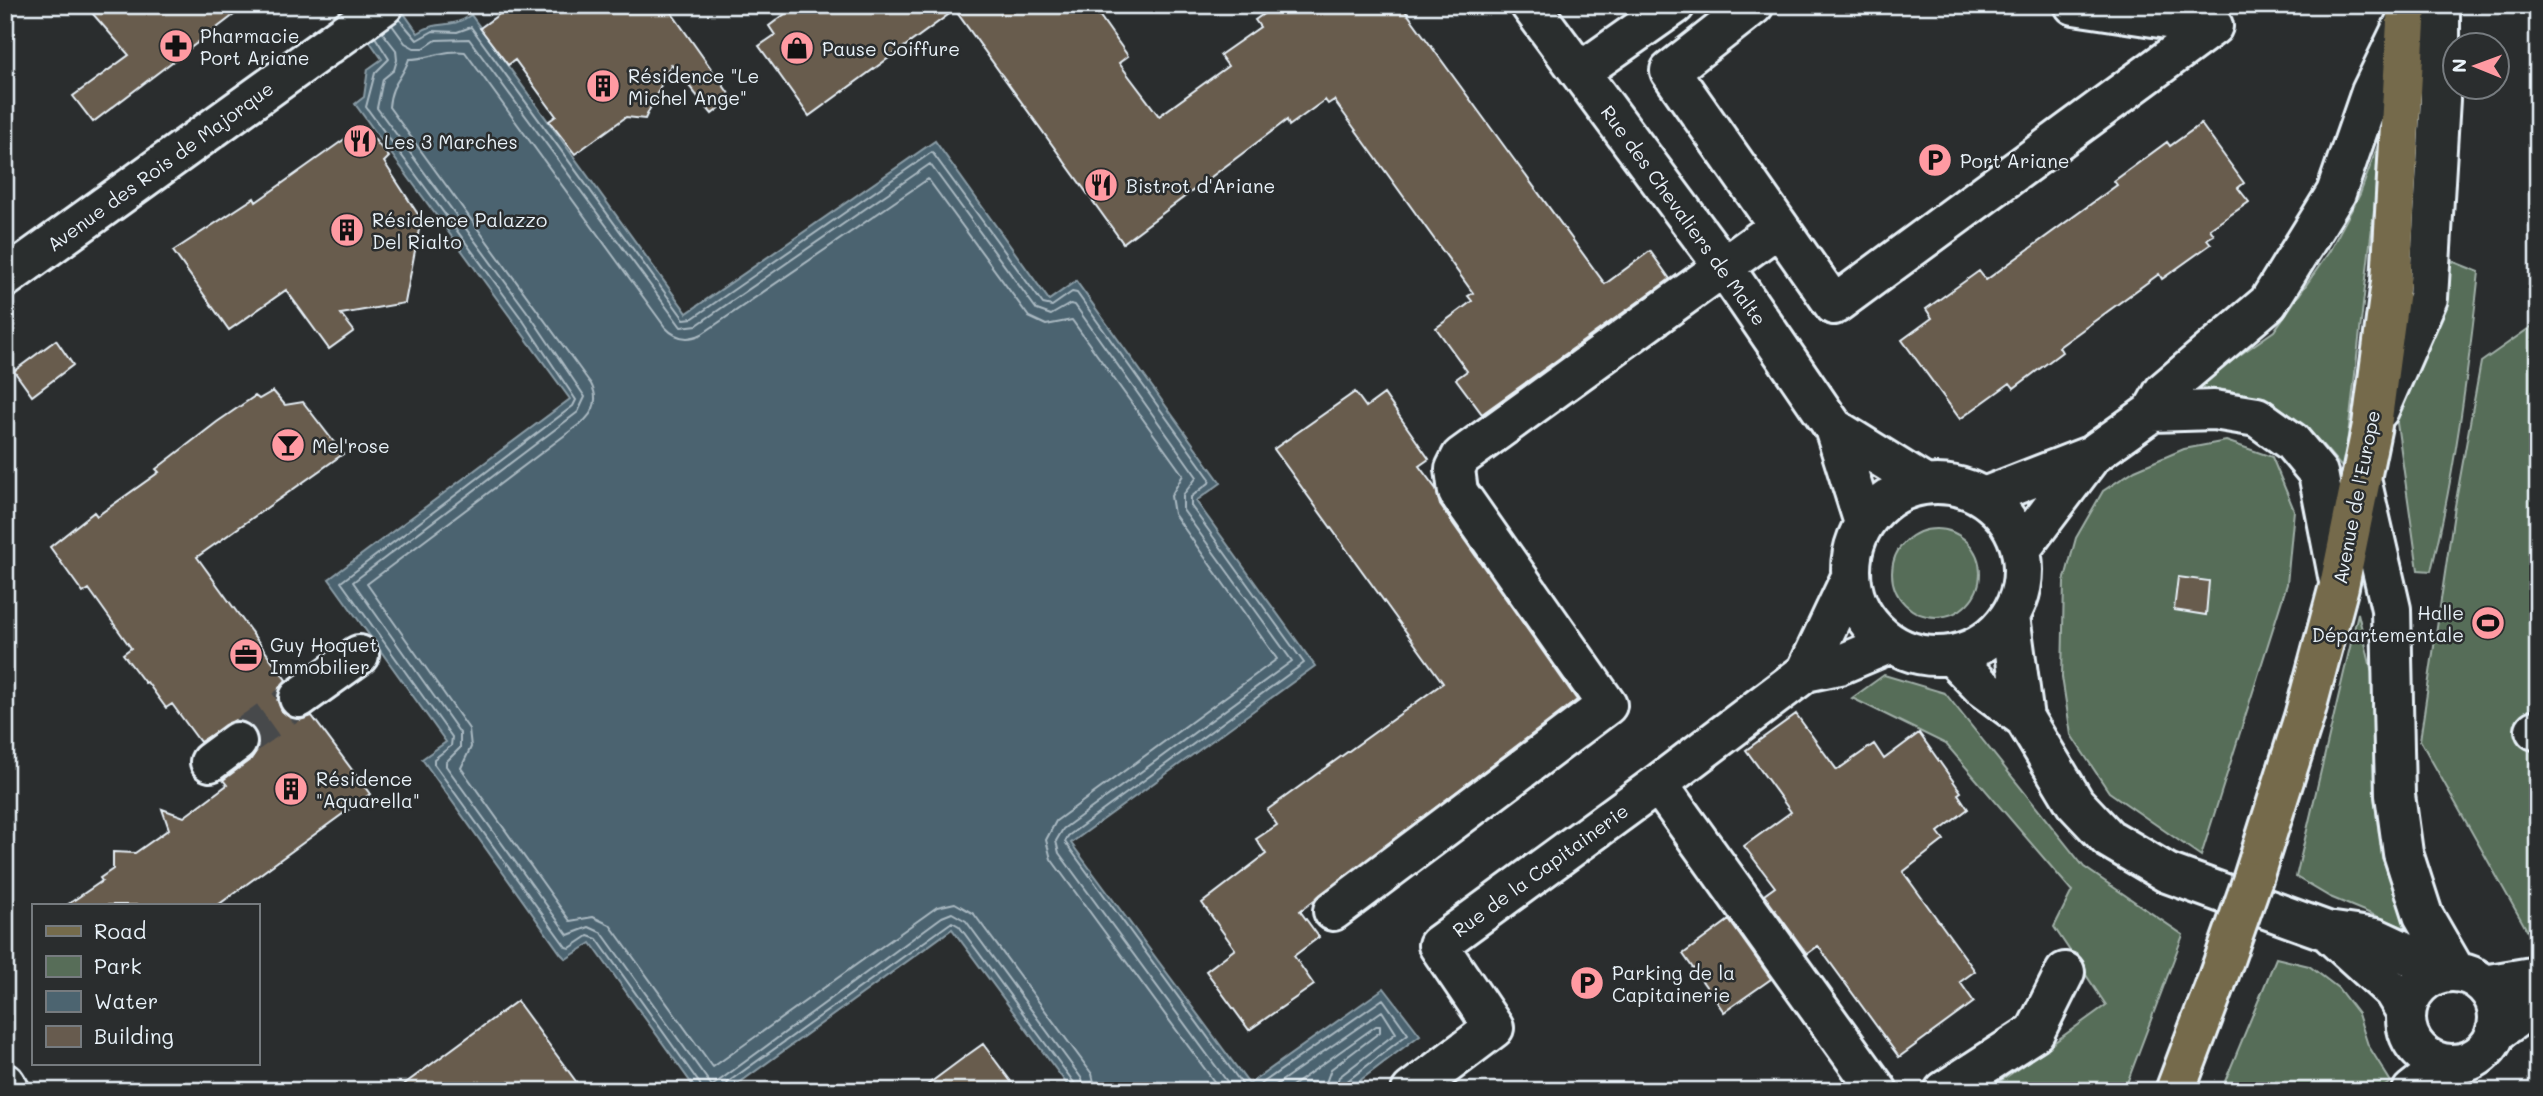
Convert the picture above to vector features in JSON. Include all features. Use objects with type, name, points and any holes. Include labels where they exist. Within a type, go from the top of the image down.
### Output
[{"type":"main road","name":"Avenue de l'Europe","points":[[2175,1091],[2252,881],[2304,717],[2339,586],[2372,425],[2391,282],[2418,10]]},
{"type":"street","name":"Avenue des Rois de Majorque","points":[[5,278],[384,5]]},
{"type":"street","name":"Rue des Chevaliers de Malte","points":[[1530,5],[1724,267],[1834,428]]},
{"type":"street","points":[[1580,72],[1675,5]]},
{"type":"street","points":[[1754,5],[1670,71],[1777,228],[1834,305],[2213,26],[2074,5]]},
{"type":"street","points":[[1984,497],[2092,455],[2152,412],[2164,391],[2268,303],[2336,193],[2371,92],[2418,10]]},
{"type":"street","points":[[1333,911],[1607,705],[1458,492],[1455,469],[1461,457],[1777,228]]},
{"type":"street","points":[[2152,412],[2214,410],[2257,417],[2292,442],[2318,473],[2339,586]]},
{"type":"street","points":[[1834,428],[1924,484]]},
{"type":"street","points":[[1834,428],[1864,523]]},
{"type":"street","points":[[2021,549],[2092,455]]},
{"type":"street","points":[[2361,479],[2391,609],[2395,795],[2403,853],[2423,915],[2459,977]]},
{"type":"street","points":[[1945,483],[1984,497],[2007,520],[2021,549],[2023,572],[2020,595],[2010,616],[1995,634],[1974,648],[1951,655],[1930,656],[1891,643],[1871,626],[1857,603],[1851,578],[1853,549],[1864,523],[1880,504],[1900,491],[1924,484],[1945,483]]},
{"type":"street","name":"Rue de la Capitainerie","points":[[1806,672],[1851,578]]},
{"type":"street","points":[[2010,616],[2024,718]]},
{"type":"street","name":"Rue de la Capitainerie","points":[[1411,1091],[1494,1027],[1438,945],[1806,672],[1839,665],[1891,643]]},
{"type":"street","points":[[299,698],[359,654]]},
{"type":"street","points":[[1951,655],[1981,686],[2024,718],[2075,803],[2108,838],[2167,873],[2327,931],[2376,938],[2459,977],[2497,1007],[2495,1033],[2488,1047],[2476,1057],[2462,1063],[2446,1064],[2420,1052],[2409,1034],[2406,1012],[2393,991],[2327,931]]},
{"type":"street","points":[[1658,784],[1878,1091]]},
{"type":"street","points":[[1944,1091],[2035,1032],[2065,972]]},
{"type":"street","points":[[2406,1012],[2415,989],[2459,977],[2538,976]]},
{"type":"street","points":[[2495,1033],[2538,1002]]},
{"type":"street","points":[[2412,1091],[2446,1064]]},
{"type":"street","points":[[5,1083],[10,1091]]},
{"type":"green space","points":[[2383,131],[2344,470],[2311,433],[2280,408],[2243,394],[2194,387],[2274,331],[2329,252],[2360,194]]},
{"type":"green space","points":[[2444,258],[2479,272],[2460,423],[2431,571],[2418,570],[2396,416]]},
{"type":"green space","name":"Halle Départementale","points":[[2538,322],[2538,950],[2420,740],[2455,506],[2481,362]]},
{"type":"green space","points":[[2226,441],[2272,457],[2294,510],[2287,584],[2201,856],[2109,792],[2071,735],[2062,677],[2064,582],[2076,538],[2103,491],[2135,470],[2184,449]]},
{"type":"green space","points":[[1927,529],[1945,529],[1961,536],[1973,548],[1980,564],[1980,582],[1973,598],[1961,610],[1945,617],[1927,617],[1911,610],[1899,598],[1892,582],[1892,564],[1899,548],[1911,536]]},
{"type":"green space","points":[[2358,613],[2382,715],[2374,796],[2382,858],[2409,920],[2410,930],[2330,897],[2296,877]]},
{"type":"green space","points":[[1884,675],[1945,693],[2084,867],[2183,935],[2124,1091],[1987,1091],[2106,1005],[2054,927],[2072,891],[1946,744],[1852,698]]},
{"type":"green space","points":[[2276,958],[2309,966],[2338,988],[2358,1014],[2368,1045],[2391,1082],[2377,1091],[2221,1091]]},
{"type":"water","points":[[344,5],[398,5],[418,33],[432,26],[463,20],[471,15],[687,313],[935,141],[1049,300],[1076,281],[1221,483],[1196,501],[1315,666],[1071,843],[1249,1084],[1384,988],[1420,1035],[1346,1091],[1072,1091],[952,929],[728,1091],[697,1091],[591,943],[566,959],[561,954],[422,759],[446,742],[329,579],[570,399],[355,104],[364,97],[368,69],[382,59]]},
{"type":"building","points":[[85,5],[247,5],[93,122],[73,96],[129,55]]},
{"type":"building","name":"Résidence \"Le Michel Ange\"","points":[[512,5],[666,5],[732,98],[712,114],[671,64],[645,119],[626,117],[575,154],[549,121],[556,116],[515,60],[508,65],[480,28]]},
{"type":"building","points":[[797,5],[1092,5],[1128,56],[1119,63],[1159,116],[1228,66],[1220,55],[1260,27],[1255,20],[1276,5],[1401,5],[1605,284],[1650,251],[1670,279],[1482,414],[1456,379],[1467,371],[1436,328],[1472,301],[1468,296],[1473,293],[1334,100],[1328,104],[1325,100],[1289,126],[1287,120],[1123,243],[955,10],[809,116],[759,46],[775,35],[769,26]]},
{"type":"building","points":[[2201,124],[2244,183],[2238,188],[2249,202],[2210,229],[2214,235],[2207,239],[2211,244],[2162,279],[2159,274],[2059,347],[2062,352],[2014,388],[2010,383],[1960,419],[1902,340],[1932,318],[1926,309],[1979,271],[1986,280],[2117,185],[2114,181],[2167,142],[2170,146]]},
{"type":"building","name":"Résidence Palazzo Del Rialto","points":[[363,126],[389,157],[384,162],[421,219],[405,303],[341,314],[354,331],[329,349],[286,290],[229,330],[173,251],[254,198],[256,202]]},
{"type":"building","points":[[56,340],[73,365],[32,396],[14,371]]},
{"type":"building","points":[[273,391],[285,405],[303,402],[343,454],[197,557],[286,680],[279,688],[277,699],[282,711],[291,718],[300,720],[312,716],[370,794],[219,904],[68,904],[102,881],[100,878],[113,869],[113,852],[135,853],[169,829],[162,809],[184,817],[227,785],[223,780],[251,759],[259,740],[254,728],[235,720],[200,742],[172,704],[166,708],[147,682],[145,683],[123,654],[131,648],[89,589],[83,593],[50,547],[94,512],[97,516],[159,472],[156,469],[217,422],[255,396],[259,399]]},
{"type":"building","points":[[1355,392],[1366,407],[1384,394],[1429,459],[1419,466],[1436,489],[1440,505],[1577,700],[1300,911],[1319,937],[1294,956],[1314,985],[1249,1030],[1206,971],[1235,949],[1202,903],[1266,854],[1256,839],[1277,825],[1267,810],[1443,683],[1274,449]]},
{"type":"building","points":[[2178,577],[2209,581],[2206,615],[2174,610]]},
{"type":"building","points":[[1796,714],[1837,770],[1874,744],[1884,759],[1919,733],[1961,792],[1958,794],[1968,809],[1938,832],[1944,840],[1903,872],[1975,971],[1960,982],[1974,1002],[1899,1057],[1818,946],[1807,954],[1764,895],[1775,887],[1744,846],[1791,812],[1746,750]]},
{"type":"building","points":[[1729,920],[1771,979],[1724,1012],[1683,954]]},
{"type":"building","points":[[517,1001],[583,1091],[395,1091]]},
{"type":"building","points":[[983,1044],[1018,1091],[919,1091],[966,1056]]},
{"type":"tunnel","points":[[237,742],[299,698]]},
{"type":"place","name":"Pharmacie Port Ariane","points":[[176,46]]},
{"type":"place","name":"Pause Coiffure","points":[[797,48]]},
{"type":"place","name":"Résidence \"Le Michel Ange\"","points":[[603,86]]},
{"type":"place","name":"Les 3 Marches","points":[[360,141]]},
{"type":"place","name":"Port Ariane","points":[[1935,160]]},
{"type":"place","name":"Bistrot d'Ariane","points":[[1101,185]]},
{"type":"place","name":"Résidence Palazzo Del Rialto","points":[[347,230]]},
{"type":"place","name":"Mel'rose","points":[[288,445]]},
{"type":"place","name":"Halle Départementale","points":[[2488,623]]},
{"type":"place","name":"Guy Hoquet Immobilier","points":[[246,655]]},
{"type":"place","name":"Résidence \"Aquarella\"","points":[[291,789]]},
{"type":"place","name":"Parking de la Capitainerie","points":[[1587,983]]}]
